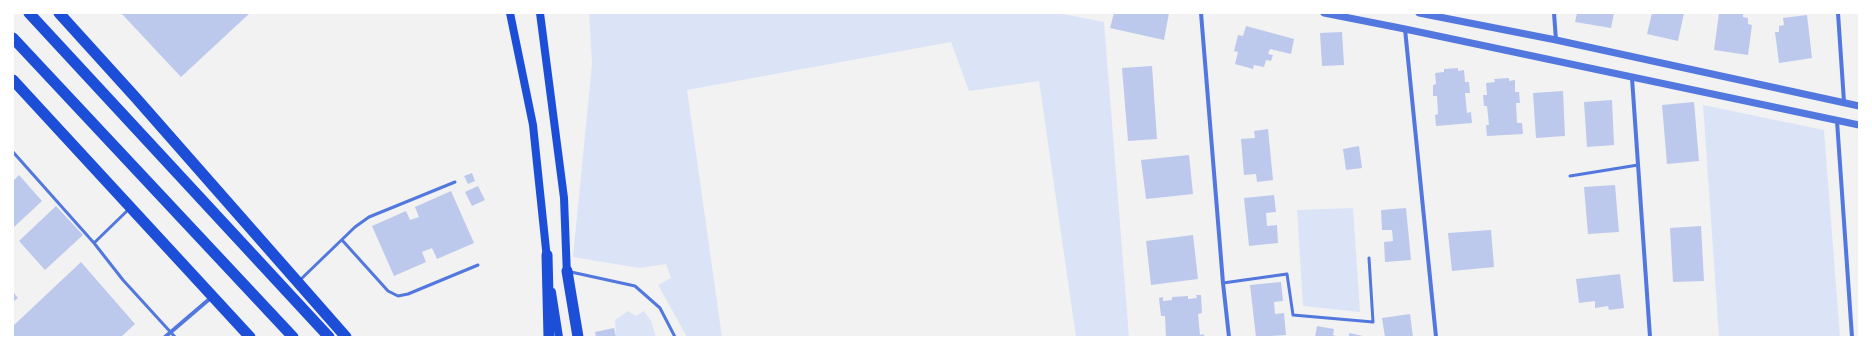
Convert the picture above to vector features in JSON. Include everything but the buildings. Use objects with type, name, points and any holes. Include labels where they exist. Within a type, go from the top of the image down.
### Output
[{"type":"highway","points":[[29,13],[329,337]]},
{"type":"highway","points":[[59,13],[346,337]]},
{"type":"highway","points":[[13,38],[293,337]]},
{"type":"highway","points":[[13,80],[250,337]]},
{"type":"highway","points":[[547,255],[549,337]]},
{"type":"highway","points":[[567,271],[578,337]]},
{"type":"main road","points":[[510,13],[532,125],[547,255],[559,337]]},
{"type":"main road","points":[[540,13],[564,198],[572,337]]},
{"type":"street","points":[[1201,13],[1223,283],[1229,337]]},
{"type":"street","points":[[1324,13],[1859,126]]},
{"type":"street","points":[[1419,13],[1556,40],[1859,106]]},
{"type":"street","points":[[1554,13],[1556,40]]},
{"type":"street","points":[[1838,13],[1844,102]]},
{"type":"street","points":[[1405,29],[1436,337]]},
{"type":"street","points":[[1632,78],[1650,337]]},
{"type":"street","points":[[1837,121],[1852,337]]},
{"type":"street","points":[[165,337],[213,296]]},
{"type":"lane","points":[[13,152],[94,243],[123,280],[176,337]]},
{"type":"lane","points":[[1570,176],[1638,165]]},
{"type":"lane","points":[[298,282],[355,227],[369,216],[455,182]]},
{"type":"lane","points":[[94,243],[131,207]]},
{"type":"lane","points":[[342,240],[388,291],[398,296],[408,294],[478,265]]},
{"type":"lane","points":[[1223,283],[1287,274],[1293,315],[1373,322],[1368,258]]},
{"type":"lane","points":[[567,271],[635,286],[660,308],[675,337]]},
{"type":"shaded area","points":[[589,13],[1058,13],[1104,22],[1129,337],[1076,337],[1039,81],[969,91],[951,42],[687,90],[722,337],[687,337],[658,285],[671,278],[666,264],[639,268],[573,257],[592,64]]},
{"type":"shaded area","points":[[1703,105],[1824,130],[1840,337],[1719,337]]},
{"type":"shaded area","points":[[1353,208],[1360,312],[1303,306],[1297,210]]},
{"type":"shaded area","points":[[628,311],[636,316],[644,311],[651,321],[656,337],[616,337],[615,320]]}]
